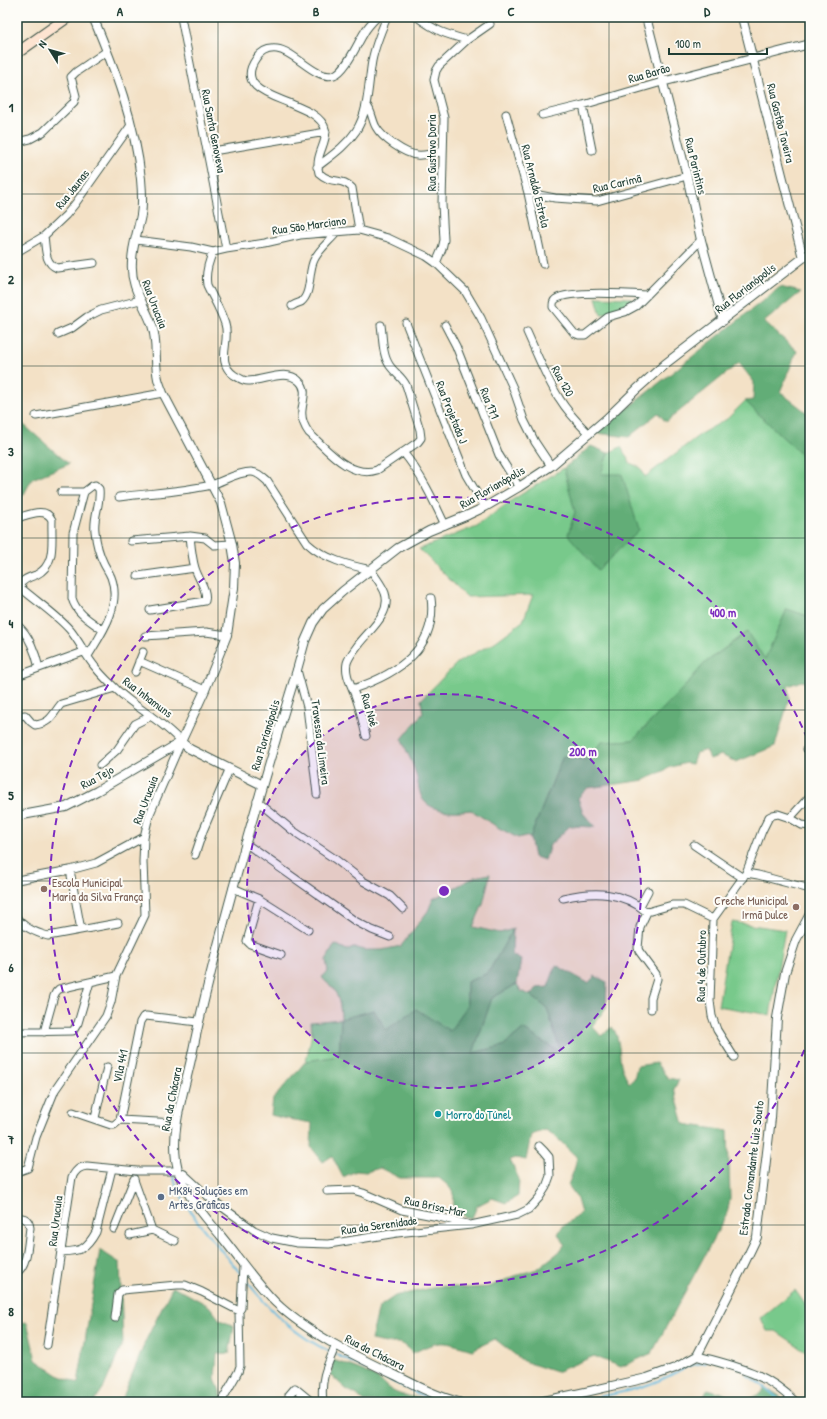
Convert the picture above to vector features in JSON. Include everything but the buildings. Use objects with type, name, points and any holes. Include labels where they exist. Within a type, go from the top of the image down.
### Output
[{"type":"main road","points":[[17,52],[68,17]]},
{"type":"street","name":"Rua Urucuia","points":[[17,1172],[28,1168],[36,1137],[55,1090],[106,1016],[111,1002],[116,976],[145,916],[143,862],[144,837],[149,816],[205,690],[227,636],[234,588],[235,563],[232,544],[221,503],[163,393],[158,379],[156,340],[152,324],[140,300],[132,277],[132,262],[141,214],[142,198],[139,161],[124,97],[93,17]]},
{"type":"street","name":"Rua Santa Genoveva","points":[[180,17],[226,249]]},
{"type":"street","points":[[359,230],[352,188],[345,182],[329,180],[324,178],[319,173],[317,167],[319,155],[326,138],[323,123],[318,117],[293,104],[265,93],[254,84],[251,78],[251,72],[254,61],[264,51],[272,48],[288,53],[322,74],[328,76],[334,75],[341,70],[364,33],[377,17]]},
{"type":"street","points":[[317,167],[338,151],[356,131],[362,119],[366,104],[376,43],[387,17]]},
{"type":"street","points":[[417,17],[435,30],[467,40]]},
{"type":"street","name":"Rua Parintins","points":[[646,17],[687,176],[701,240],[723,321]]},
{"type":"street","name":"Rua Gastão Taveira","points":[[742,17],[806,256]]},
{"type":"street","name":"Rua Gustavo Doria","points":[[436,263],[444,240],[442,152],[444,118],[434,80],[436,72],[446,60],[467,40],[490,24]]},
{"type":"street","name":"Rua Barão","points":[[542,115],[810,44]]},
{"type":"street","points":[[17,142],[30,139],[43,132],[74,102],[76,96],[71,79],[73,74],[107,51]]},
{"type":"street","points":[[366,104],[370,108],[376,126],[390,142],[417,155],[442,152]]},
{"type":"street","points":[[583,104],[592,150]]},
{"type":"street","name":"Rua Arnaldo Estrela","points":[[506,114],[528,193],[543,264]]},
{"type":"street","name":"Rua Jaunas","points":[[17,252],[44,236],[66,215],[131,125]]},
{"type":"street","points":[[207,152],[326,132]]},
{"type":"street","name":"Rua Carimã","points":[[528,193],[555,198],[597,201],[687,176]]},
{"type":"street","name":"Rua São Marciano","points":[[136,240],[213,252],[300,235],[359,230],[388,238],[426,256],[436,263],[465,291],[481,318],[513,388],[524,420],[535,442],[550,466]]},
{"type":"street","points":[[292,306],[304,299],[308,288],[313,262],[318,252],[338,231]]},
{"type":"street","points":[[44,236],[47,259],[53,266],[57,268],[94,263]]},
{"type":"street","points":[[647,295],[589,294],[561,296],[553,302],[553,307],[574,332],[579,335],[585,335],[608,316],[625,312],[636,306],[647,295],[701,240]]},
{"type":"street","points":[[213,252],[207,268],[207,285],[225,324],[227,332],[224,357],[225,365],[231,373],[241,380],[259,381],[276,376],[288,376],[294,377],[300,381],[305,390],[302,410],[302,418],[305,427],[342,462],[364,472],[378,470],[418,442],[421,438],[406,385],[386,359],[381,325]]},
{"type":"street","name":"Rua Florianópolis","points":[[262,785],[305,641],[313,622],[323,609],[343,591],[398,548],[429,531],[485,507],[519,487],[550,466],[588,434],[665,364],[806,256]]},
{"type":"street","points":[[58,334],[72,328],[87,317],[101,310],[140,300]]},
{"type":"street","name":"Rua Projetada J","points":[[406,323],[466,475],[485,507]]},
{"type":"street","name":"Rua 171","points":[[445,325],[456,346],[499,455],[519,487]]},
{"type":"street","name":"Rua 120","points":[[527,332],[541,365],[558,397],[588,434]]},
{"type":"street","points":[[36,416],[163,393]]},
{"type":"street","points":[[403,452],[422,479],[445,525]]},
{"type":"street","points":[[119,497],[187,489],[212,484],[246,472],[254,472],[261,475],[276,493],[307,543],[316,551],[329,558],[355,567],[370,570]]},
{"type":"street","points":[[17,676],[87,654],[103,630],[113,606],[114,586],[100,554],[94,525],[100,493],[99,489],[96,486],[92,486],[84,492],[61,492]]},
{"type":"street","points":[[84,492],[72,543],[72,598],[78,611],[103,630]]},
{"type":"street","name":"Rua Inhamuns","points":[[17,518],[44,512],[52,520],[51,554],[49,562],[42,572],[22,581],[20,585],[22,588],[45,606],[70,630],[95,667],[125,698],[166,725],[181,742],[190,749],[229,770],[262,785]]},
{"type":"street","points":[[150,610],[204,602],[206,599],[203,586],[195,568],[190,536]]},
{"type":"street","points":[[131,540],[199,536],[214,545],[232,544]]},
{"type":"street","points":[[138,576],[195,568]]},
{"type":"street","name":"Rua Noé","points":[[366,736],[348,676],[347,663],[350,656],[380,619],[387,603],[386,595],[382,586],[370,570]]},
{"type":"street","points":[[353,689],[372,683],[413,656],[424,641],[432,622],[433,607],[431,598]]},
{"type":"street","points":[[17,625],[24,632],[37,659],[39,668]]},
{"type":"street","points":[[17,635],[24,632]]},
{"type":"street","points":[[145,636],[206,632],[227,636]]},
{"type":"street","points":[[135,672],[143,652]]},
{"type":"street","points":[[139,662],[205,690]]},
{"type":"street","name":"Travessa da Limeira","points":[[297,670],[307,707],[317,794]]},
{"type":"street","points":[[17,716],[25,715],[35,725],[43,723],[54,714],[61,704],[115,688]]},
{"type":"street","points":[[100,765],[117,750],[135,724],[151,716]]},
{"type":"street","name":"Rua Tejo","points":[[17,816],[66,807],[97,791],[181,742]]},
{"type":"street","points":[[195,855],[203,831],[229,770]]},
{"type":"street","name":"Rua da Chácara","points":[[262,785],[245,843],[198,1022],[176,1123],[175,1149],[177,1171],[196,1204],[243,1266],[275,1302],[309,1329],[336,1345],[421,1388],[459,1402]]},
{"type":"street","points":[[790,818],[810,796]]},
{"type":"street","points":[[257,800],[292,830],[335,859],[363,881],[390,896],[403,909]]},
{"type":"street","name":"Rua 4 de Outubro","points":[[734,1057],[717,1030],[712,1016],[710,1001],[713,920],[744,876],[762,830],[769,818],[778,814],[790,818],[802,825],[810,826]]},
{"type":"street","points":[[17,880],[70,870],[96,863],[144,837]]},
{"type":"street","points":[[245,843],[355,921],[372,930],[390,936]]},
{"type":"street","points":[[694,845],[744,876],[758,875],[810,889]]},
{"type":"street","points":[[70,870],[81,930]]},
{"type":"street","points":[[233,888],[259,899],[308,930]]},
{"type":"street","points":[[640,906],[648,890]]},
{"type":"street","points":[[564,898],[596,893],[614,896],[640,906],[647,912]]},
{"type":"street","points":[[259,899],[247,941],[250,944],[281,955]]},
{"type":"street","points":[[650,1010],[651,998],[657,979],[656,974],[638,948],[640,927],[647,912],[672,905],[684,905],[713,920]]},
{"type":"street","name":"Estrada Comandante Luiz Souto","points":[[697,1356],[743,1266],[756,1237],[771,1118],[777,1018],[785,973],[796,940],[810,914]]},
{"type":"street","points":[[17,918],[27,928],[48,936],[118,923]]},
{"type":"street","points":[[44,1032],[56,992],[65,987],[116,976]]},
{"type":"street","points":[[17,1032],[70,1032],[76,1028],[90,982]]},
{"type":"street","name":"Vila 441","points":[[120,1120],[142,1018],[146,1016],[198,1022]]},
{"type":"street","points":[[95,1118],[107,1067]]},
{"type":"street","points":[[73,1112],[95,1118],[112,1125],[120,1120],[176,1123]]},
{"type":"street","name":"Rua da Serenidade","points":[[177,1171],[184,1174],[216,1203],[254,1230],[272,1238],[297,1243],[328,1244],[397,1233],[471,1225],[517,1215],[528,1209],[539,1198],[546,1187],[550,1176],[549,1157],[538,1146]]},
{"type":"street","name":"Rua Urucuia","points":[[112,1169],[96,1232],[92,1240],[80,1251],[61,1252],[72,1177],[76,1170],[80,1167],[88,1166],[137,1171],[177,1171]]},
{"type":"street","points":[[114,1229],[137,1171]]},
{"type":"street","points":[[134,1180],[152,1230]]},
{"type":"street","name":"Rua Brisa-Mar","points":[[327,1191],[344,1190],[358,1192],[402,1210],[471,1225]]},
{"type":"street","name":"Rua Urucuia","points":[[17,1218],[21,1218],[30,1223],[25,1260],[23,1266],[17,1272]]},
{"type":"street","points":[[130,1235],[152,1230],[175,1241]]},
{"type":"street","points":[[47,1345],[61,1252]]},
{"type":"street","points":[[221,1402],[240,1366],[239,1311],[241,1308],[243,1266]]},
{"type":"street","points":[[115,1318],[118,1294],[122,1290],[177,1284],[192,1288],[239,1311]]},
{"type":"street","points":[[323,1402],[322,1384],[324,1375],[336,1345]]},
{"type":"street","points":[[538,1402],[590,1392],[647,1378],[675,1368],[697,1356],[737,1367],[760,1376],[774,1383],[795,1402]]},
{"type":"street","points":[[289,1395],[295,1388],[312,1402]]},
{"type":"green space","points":[[780,287],[801,292],[764,322],[797,351],[780,392],[810,415],[810,463],[745,401],[753,400],[754,382],[739,363],[666,422],[658,413],[629,437],[596,433]]},
{"type":"green space","points":[[596,297],[631,298],[633,303],[601,315]]},
{"type":"green space","points":[[745,401],[810,463],[810,617],[787,609],[765,660],[746,632],[705,663],[633,740],[602,742],[585,760],[563,756],[530,838],[525,836],[518,838],[471,810],[444,810],[438,809],[426,803],[422,798],[414,767],[402,739],[423,713],[421,700],[457,663],[495,642],[523,621],[533,595],[467,597],[419,549],[477,526],[512,500],[564,468],[575,512],[568,535],[601,474],[608,453],[621,447],[630,463],[641,468],[645,477],[702,433],[727,419]]},
{"type":"green space","points":[[17,419],[69,464],[32,479],[24,494],[17,494]]},
{"type":"green space","points":[[591,446],[608,453],[601,474],[622,474],[639,530],[598,570],[568,535],[575,512],[564,468]]},
{"type":"green space","points":[[787,609],[810,617],[810,683],[801,681],[788,686],[789,699],[775,746],[736,762],[721,755],[710,759],[706,750],[696,753],[692,764],[686,763],[671,767],[645,780],[588,788],[578,798],[583,813],[595,827],[570,826],[550,845],[545,860],[534,857],[530,838],[563,756],[585,760],[602,742],[633,740],[705,663],[747,632],[765,659]]},
{"type":"green space","points":[[490,874],[483,904],[473,927],[500,933],[513,929],[488,973],[467,982],[467,1006],[450,1031],[386,1030],[341,1019],[337,995],[333,988],[322,977],[328,972],[326,960],[335,944],[347,950],[353,947],[365,950],[382,950],[401,946],[428,911],[433,899],[475,877]]},
{"type":"green space","points":[[732,922],[785,930],[770,1015],[718,1006]]},
{"type":"green space","points":[[513,929],[512,955],[521,960],[517,984],[492,998],[473,1053],[503,1046],[523,1029],[561,1053],[547,1008],[530,995],[537,988],[548,987],[556,965],[588,983],[595,976],[607,982],[606,1008],[592,1026],[601,1036],[612,1027],[615,1031],[622,1068],[629,1083],[634,1079],[637,1066],[656,1063],[668,1078],[679,1080],[674,1089],[684,1124],[728,1131],[730,1198],[727,1214],[652,1353],[621,1367],[594,1356],[556,1372],[523,1361],[495,1339],[472,1350],[448,1343],[442,1343],[430,1345],[413,1353],[401,1343],[386,1343],[371,1340],[379,1307],[395,1296],[441,1286],[468,1288],[488,1287],[537,1269],[559,1252],[565,1244],[558,1234],[562,1227],[581,1213],[576,1196],[568,1185],[577,1157],[546,1130],[531,1135],[526,1160],[516,1158],[510,1160],[519,1179],[518,1196],[506,1203],[492,1198],[477,1206],[472,1218],[465,1218],[462,1213],[453,1206],[453,1193],[439,1178],[400,1178],[380,1168],[366,1172],[356,1171],[343,1177],[332,1156],[323,1162],[311,1147],[312,1123],[271,1115],[273,1099],[306,1061],[339,1056],[341,1019],[374,1010],[386,1030],[416,1009],[450,1031],[467,1006],[467,982],[488,973]]},
{"type":"green space","points":[[517,984],[521,991],[530,995],[547,1008],[562,1054],[523,1029],[503,1046],[473,1053],[492,998]]},
{"type":"green space","points":[[341,1019],[339,1056],[306,1061],[312,1034],[311,1022]]},
{"type":"green space","points":[[100,1250],[120,1263],[123,1343],[104,1387],[94,1402],[17,1402],[17,1323],[27,1322],[36,1360],[58,1375],[78,1383]]},
{"type":"green space","points":[[173,1286],[209,1306],[220,1320],[234,1326],[229,1353],[217,1354],[215,1378],[222,1397],[232,1402],[121,1402],[146,1340]]},
{"type":"green space","points":[[795,1290],[805,1304],[810,1316],[810,1354],[776,1331],[767,1331],[761,1318]]},
{"type":"green space","points":[[333,1360],[372,1375],[396,1393],[433,1402],[364,1402],[358,1396],[346,1389],[331,1375]]},
{"type":"green space","points":[[765,1387],[781,1397],[785,1402],[742,1402],[759,1394]]},
{"type":"green space","points":[[708,1389],[722,1393],[742,1402],[697,1402],[703,1398]]},
{"type":"waterway","points":[[172,1173],[177,1187],[192,1214],[240,1273]]},
{"type":"waterway","points":[[245,1279],[273,1312],[294,1330],[305,1338],[331,1352]]},
{"type":"waterway","points":[[335,1354],[417,1393],[441,1402]]},
{"type":"waterway","points":[[572,1402],[639,1388],[666,1378],[688,1366],[706,1363]]},
{"type":"waterway","points":[[747,1375],[761,1384],[782,1402]]},
{"type":"place","name":"Escola Municipal Maria da Silva França","points":[[44,889]]},
{"type":"place","name":"Creche Municipal Irmã Dulce","points":[[796,907]]},
{"type":"place","name":"Morro do Túnel","points":[[438,1114]]},
{"type":"place","name":"MK84 Soluções em Artes Gráficas","points":[[161,1197]]}]
